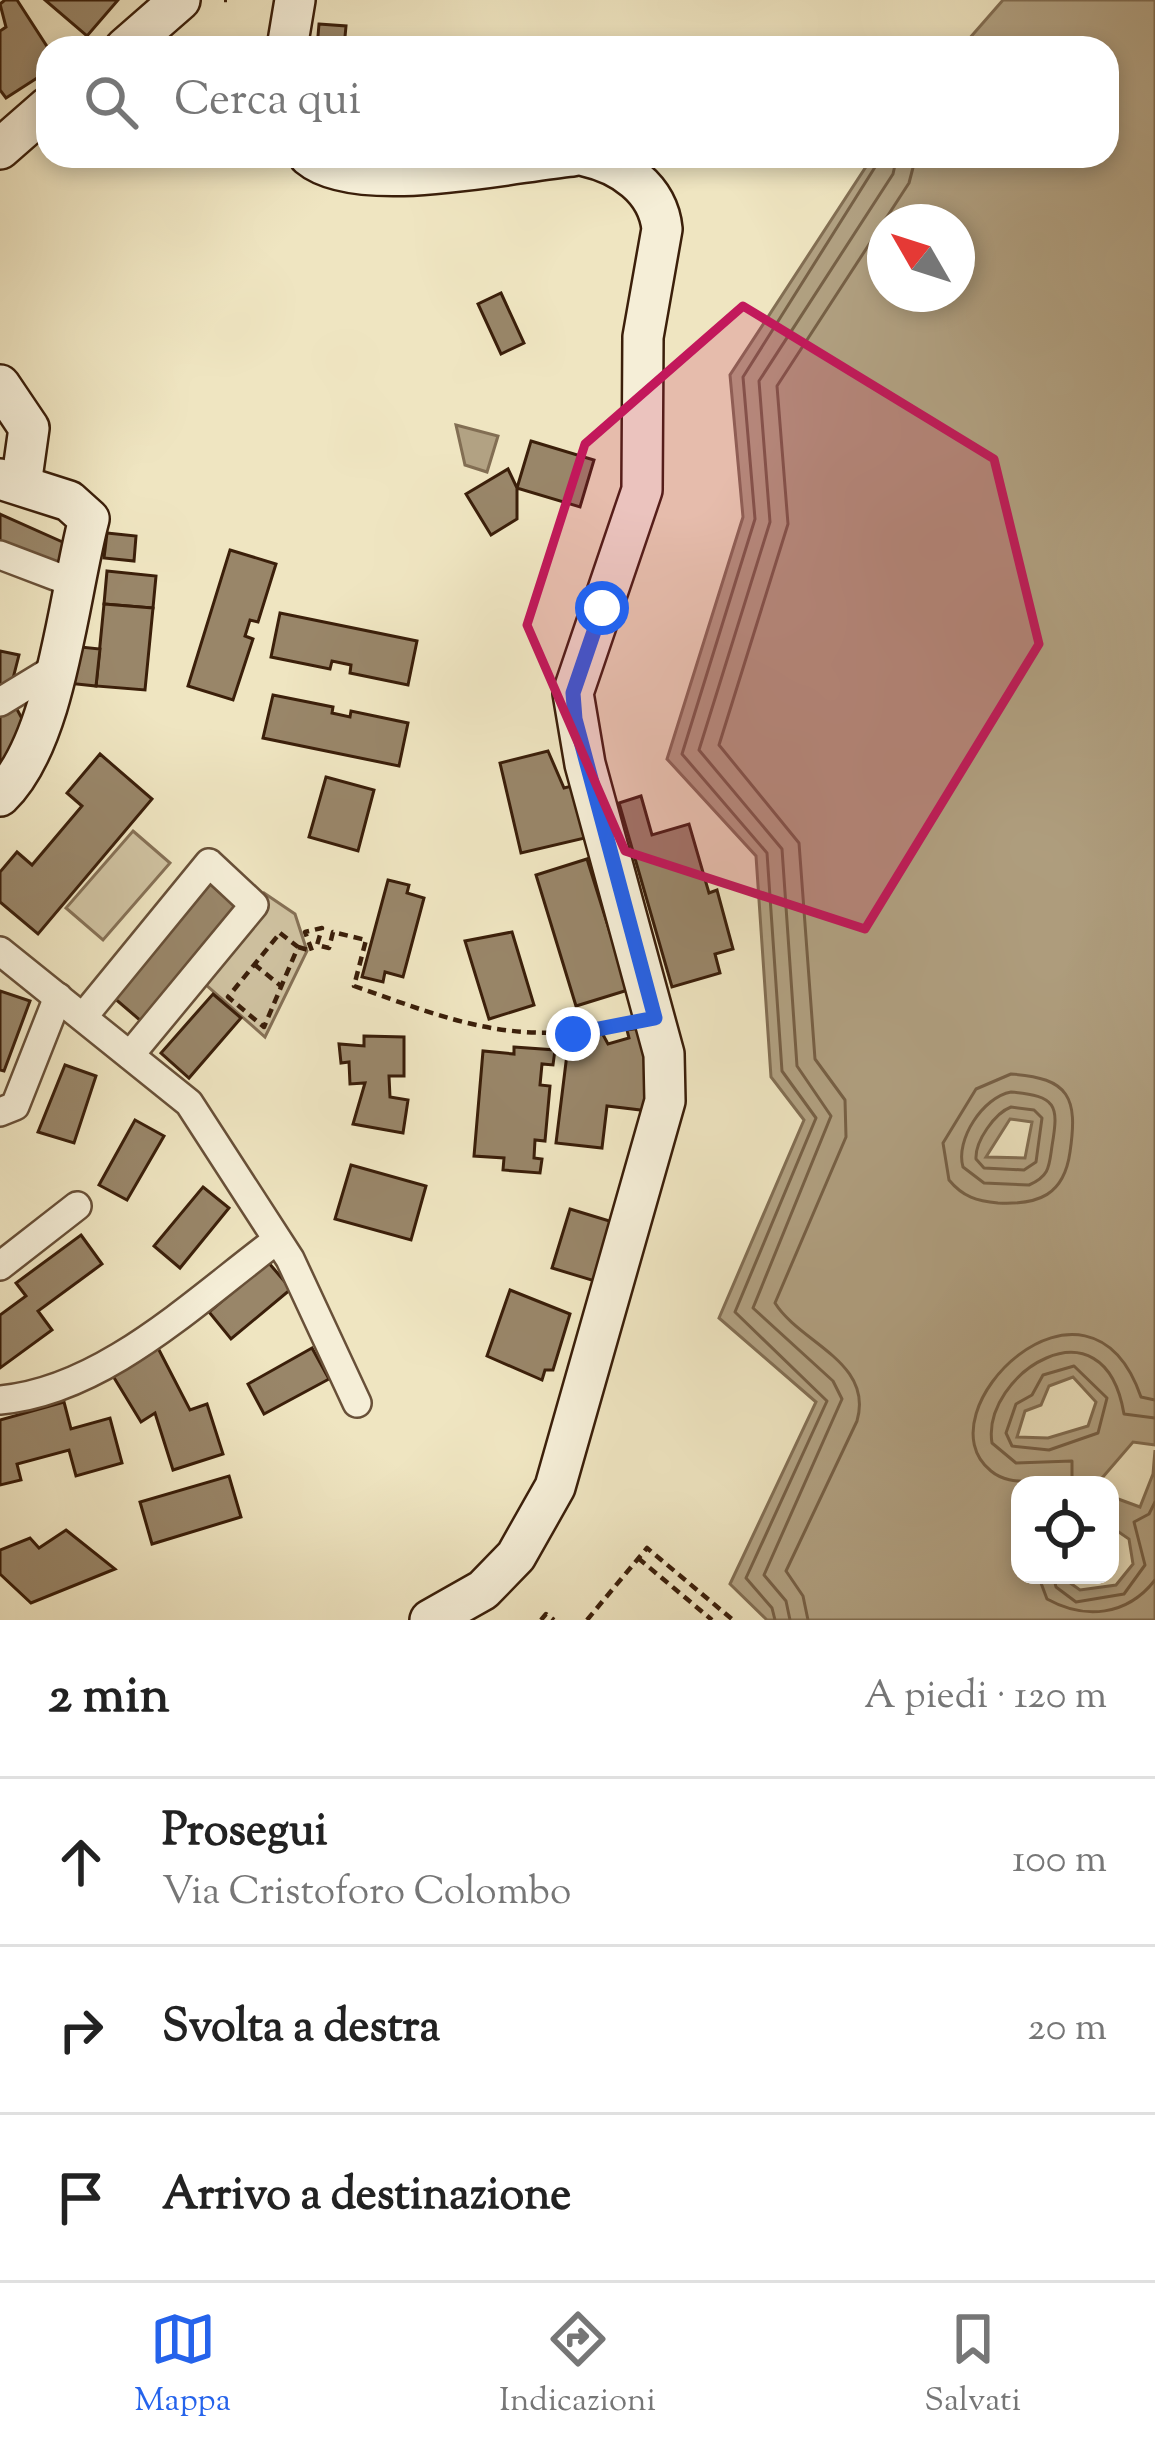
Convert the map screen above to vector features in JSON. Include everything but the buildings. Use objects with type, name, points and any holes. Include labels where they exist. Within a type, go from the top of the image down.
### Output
[{"type":"street","points":[[139,36],[180,0]]},
{"type":"street","points":[[288,36],[295,0]]},
{"type":"street","points":[[0,149],[36,117]]},
{"type":"street","points":[[329,168],[378,176],[456,168]]},
{"type":"street","points":[[430,1620],[483,1590],[516,1556],[555,1487],[663,1118],[666,1074],[655,1018],[603,836],[573,693],[642,490],[643,337],[662,229],[661,217],[637,181],[622,168]]},
{"type":"street","points":[[0,385],[29,428],[24,486],[79,506],[89,519],[38,737],[16,780],[0,796]]},
{"type":"street","points":[[0,555],[71,582]]},
{"type":"street","points":[[0,701],[56,668]]},
{"type":"street","points":[[83,1017],[209,863],[254,905],[130,1055]]},
{"type":"street","points":[[0,951],[189,1103],[277,1240],[357,1403]]},
{"type":"street","points":[[0,1112],[15,1106],[58,997]]},
{"type":"street","points":[[0,1266],[77,1206]]},
{"type":"street","points":[[0,1400],[28,1398],[107,1364],[277,1240]]},
{"type":"path","points":[[298,947],[264,1027],[228,997],[280,933],[312,951],[305,932],[322,928],[317,945],[329,948],[333,932],[366,940],[354,986],[475,1029],[573,1034],[655,1018]]},
{"type":"path","points":[[254,964],[281,986]]},
{"type":"path","points":[[587,1620],[647,1548],[733,1620]]},
{"type":"path","points":[[638,1558],[712,1620]]},
{"type":"path","points":[[541,1620],[546,1614],[554,1620]]},
{"type":"highlighted area","points":[[743,306],[994,459],[1039,644],[865,929],[625,851],[527,625],[585,444]]},
{"type":"shaded area","points":[[133,831],[170,863],[103,940],[66,908]]},
{"type":"shaded area","points":[[264,893],[295,914],[307,951],[265,1037],[196,976]]},
{"type":"water","points":[[1003,0],[1155,0],[1155,1445],[1133,1442],[1104,1476],[1011,1476],[1011,1584],[1072,1584],[1080,1590],[1119,1584],[1133,1564],[1129,1539],[1119,1532],[1119,1499],[1140,1507],[1153,1474],[1155,1450],[1155,1620],[767,1620],[730,1584],[816,1402],[719,1318],[804,1120],[771,1077],[756,856],[667,759],[743,517],[730,375],[865,168],[1119,168],[1119,36],[972,36]],"holes":[[[1010,1119],[1032,1122],[1025,1158],[986,1157]],[[1073,1377],[1096,1402],[1088,1426],[1048,1438],[1017,1437],[1025,1411],[1041,1405],[1049,1386]]]},
{"type":"water","points":[[456,425],[498,436],[487,472],[465,465]]},
{"type":"route","points":[[573,1034],[655,1018],[575,719],[573,693],[602,608]]}]
